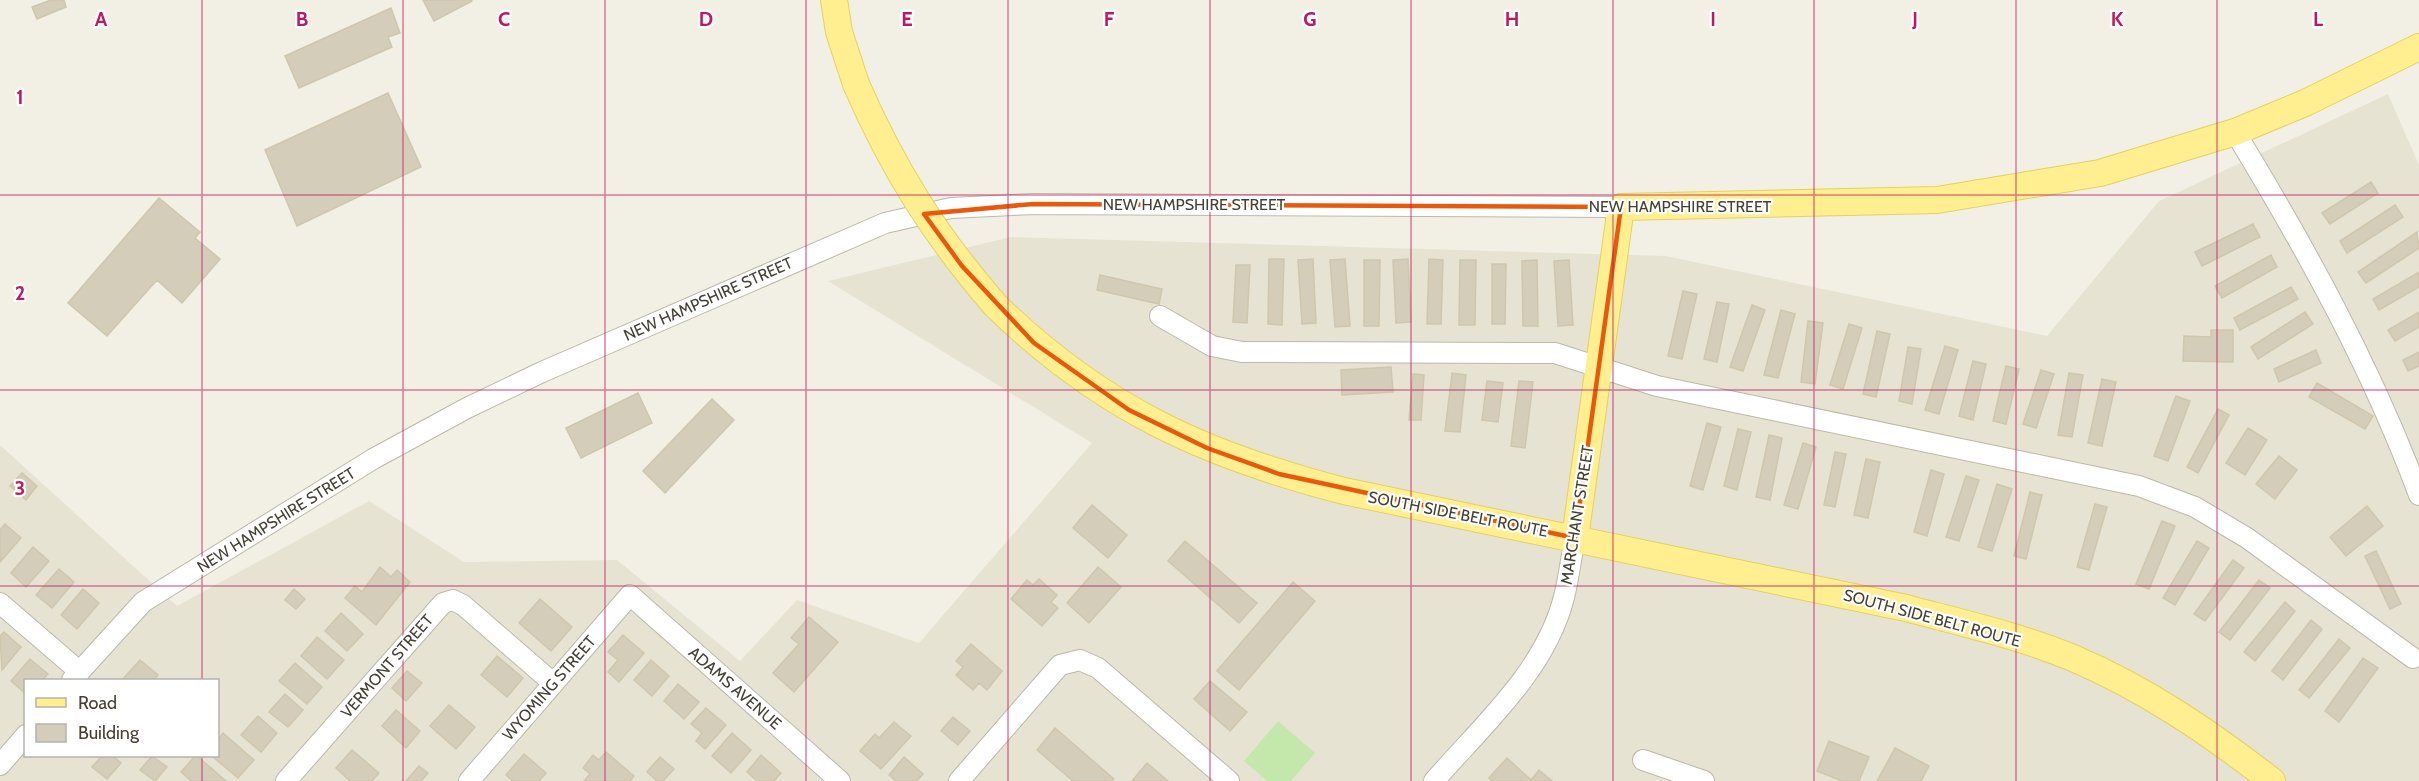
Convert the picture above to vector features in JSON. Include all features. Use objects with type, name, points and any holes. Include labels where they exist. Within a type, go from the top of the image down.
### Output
[{"type":"main road","name":"SOUTH SIDE BELT ROUTE","points":[[834,0],[839,32],[856,84],[882,142],[930,224],[996,306],[1034,343],[1079,378],[1129,410],[1207,448],[1279,474],[1344,491],[1906,608],[1989,630],[2073,658],[2163,703],[2218,740],[2272,781]]},
{"type":"main road","name":"NEW HAMPSHIRE STREET","points":[[1621,207],[1937,200],[2100,173],[2235,132],[2305,103],[2419,47]]},
{"type":"main road","name":"MARCHANT STREET","points":[[1575,538],[1621,207]]},
{"type":"street","points":[[2235,132],[2337,308],[2392,423],[2419,495]]},
{"type":"street","name":"NEW HAMPSHIRE STREET","points":[[76,676],[143,602],[373,459],[467,408],[542,372],[885,223],[951,208],[1033,204],[1621,207]]},
{"type":"street","points":[[1160,315],[1212,346],[1242,352],[1555,353],[1657,386],[2139,486],[2196,507],[2247,538],[2414,658]]},
{"type":"street","name":"MARCHANT STREET","points":[[1434,781],[1516,687],[1543,647],[1564,598],[1575,538]]},
{"type":"street","name":"WYOMING STREET","points":[[469,781],[630,595]]},
{"type":"street","name":"ADAMS AVENUE","points":[[630,595],[840,781]]},
{"type":"street","name":"VERMONT STREET","points":[[286,781],[443,603],[453,600],[463,605],[553,683]]},
{"type":"street","points":[[0,603],[76,676]]},
{"type":"street","points":[[959,781],[1060,665],[1080,660],[1098,668],[1229,781]]},
{"type":"street","points":[[0,765],[24,737]]},
{"type":"street","points":[[1643,760],[1704,781]]},
{"type":"highlighted area","points":[[1033,204],[1621,207],[1575,538],[1279,474],[1207,448],[1129,410],[1034,343],[962,266],[924,214]]},
{"type":"shaded area","points":[[2388,94],[2419,165],[2419,781],[0,781],[0,445],[177,606],[369,501],[464,562],[617,560],[740,661],[797,600],[919,643],[1092,443],[828,281],[1011,237],[1666,256],[2047,336],[2159,201]]},
{"type":"green space","points":[[1278,721],[1315,753],[1291,781],[1267,781],[1244,761]]},
{"type":"building","points":[[51,0],[64,0],[66,7],[37,19],[32,7]]},
{"type":"building","points":[[423,0],[471,0],[472,1],[434,21]]},
{"type":"building","points":[[391,8],[400,33],[388,37],[392,47],[299,88],[285,56]]},
{"type":"building","points":[[388,93],[421,167],[297,226],[265,150]]},
{"type":"building","points":[[2371,182],[2378,193],[2330,224],[2322,213]]},
{"type":"building","points":[[159,198],[200,232],[195,238],[220,259],[182,303],[157,280],[107,336],[68,303]]},
{"type":"building","points":[[2395,205],[2403,217],[2347,253],[2340,241]]},
{"type":"building","points":[[2253,224],[2260,237],[2202,266],[2195,252]]},
{"type":"building","points":[[2417,232],[2419,248],[2366,283],[2358,272]]},
{"type":"building","points":[[2271,255],[2277,267],[2222,298],[2215,286]]},
{"type":"building","points":[[1269,259],[1284,259],[1282,325],[1268,324]]},
{"type":"building","points":[[1313,259],[1316,323],[1302,324],[1298,260]]},
{"type":"building","points":[[1345,259],[1350,326],[1335,327],[1330,260]]},
{"type":"building","points":[[1408,259],[1411,322],[1396,323],[1393,260]]},
{"type":"building","points":[[1429,259],[1443,260],[1441,324],[1427,324]]},
{"type":"building","points":[[1364,260],[1380,260],[1379,326],[1364,326]]},
{"type":"building","points":[[1460,260],[1476,260],[1475,325],[1459,325]]},
{"type":"building","points":[[1537,260],[1538,326],[1523,326],[1522,261]]},
{"type":"building","points":[[1569,260],[1573,325],[1558,326],[1554,261]]},
{"type":"building","points":[[1492,264],[1506,264],[1505,324],[1492,324]]},
{"type":"building","points":[[1236,265],[1250,265],[1247,323],[1233,322]]},
{"type":"building","points":[[2419,272],[2419,287],[2379,310],[2373,299]]},
{"type":"building","points":[[1100,275],[1162,289],[1159,304],[1097,290]]},
{"type":"building","points":[[2291,287],[2298,299],[2240,330],[2234,318]]},
{"type":"building","points":[[1683,291],[1697,294],[1682,359],[1668,356]]},
{"type":"building","points":[[1717,302],[1729,304],[1717,362],[1704,359]]},
{"type":"building","points":[[1752,305],[1765,310],[1743,371],[1730,367]]},
{"type":"building","points":[[1781,310],[1795,314],[1778,378],[1764,375]]},
{"type":"building","points":[[2305,312],[2313,324],[2258,359],[2251,347]]},
{"type":"building","points":[[2419,312],[2419,327],[2395,341],[2388,330]]},
{"type":"building","points":[[1808,321],[1823,323],[1815,384],[1801,382]]},
{"type":"building","points":[[1849,324],[1862,328],[1843,389],[1830,385]]},
{"type":"building","points":[[2211,330],[2233,330],[2233,362],[2183,361],[2184,336],[2211,337]]},
{"type":"building","points":[[1877,331],[1890,334],[1876,397],[1863,394]]},
{"type":"building","points":[[1945,346],[1958,350],[1939,414],[1925,410]]},
{"type":"building","points":[[1908,347],[1921,349],[1912,404],[1899,401]]},
{"type":"building","points":[[2316,350],[2321,363],[2279,382],[2274,369]]},
{"type":"building","points":[[2419,352],[2419,366],[2408,371],[2403,360]]},
{"type":"building","points":[[1973,361],[1986,364],[1973,420],[1959,416]]},
{"type":"building","points":[[2006,366],[2019,369],[2006,424],[1993,421]]},
{"type":"building","points":[[1391,367],[1393,392],[1342,395],[1341,370]]},
{"type":"building","points":[[2041,370],[2054,374],[2036,428],[2023,424]]},
{"type":"building","points":[[1452,373],[1466,375],[1460,432],[1445,431]]},
{"type":"building","points":[[2069,373],[2083,375],[2072,437],[2058,435]]},
{"type":"building","points":[[1413,374],[1424,375],[1421,420],[1409,420]]},
{"type":"building","points":[[2102,379],[2116,382],[2102,446],[2088,443]]},
{"type":"building","points":[[1487,381],[1503,383],[1498,422],[1482,420]]},
{"type":"building","points":[[1519,381],[1533,382],[1525,448],[1511,446]]},
{"type":"building","points":[[2317,383],[2373,416],[2365,429],[2309,397]]},
{"type":"building","points":[[638,393],[652,423],[581,458],[566,428]]},
{"type":"building","points":[[2176,396],[2190,401],[2168,461],[2154,456]]},
{"type":"building","points":[[712,399],[734,420],[665,493],[643,471]]},
{"type":"building","points":[[2218,409],[2229,415],[2198,473],[2187,467]]},
{"type":"building","points":[[1707,423],[1721,427],[1703,490],[1690,486]]},
{"type":"building","points":[[2248,428],[2267,440],[2245,475],[2226,463]]},
{"type":"building","points":[[1738,429],[1751,432],[1737,490],[1724,486]]},
{"type":"building","points":[[1769,435],[1782,438],[1770,500],[1756,497]]},
{"type":"building","points":[[1803,443],[1816,447],[1798,509],[1784,505]]},
{"type":"building","points":[[1835,452],[1846,454],[1835,507],[1824,505]]},
{"type":"building","points":[[2279,456],[2297,470],[2275,499],[2256,484]]},
{"type":"building","points":[[1866,459],[1880,462],[1868,518],[1854,515]]},
{"type":"building","points":[[1931,470],[1944,474],[1927,536],[1914,532]]},
{"type":"building","points":[[22,473],[37,486],[26,500],[10,486]]},
{"type":"building","points":[[1966,476],[1979,480],[1959,541],[1946,537]]},
{"type":"building","points":[[1997,484],[2012,489],[1992,551],[1978,547]]},
{"type":"building","points":[[2030,492],[2042,495],[2026,559],[2014,556]]},
{"type":"building","points":[[2095,504],[2107,507],[2089,570],[2077,567]]},
{"type":"building","points":[[1092,505],[1127,535],[1108,558],[1073,528]]},
{"type":"building","points":[[2367,506],[2383,526],[2346,556],[2330,537]]},
{"type":"building","points":[[2162,521],[2175,526],[2149,589],[2136,584]]},
{"type":"building","points":[[5,524],[21,538],[0,562],[0,530]]},
{"type":"building","points":[[1185,541],[1257,603],[1239,623],[1168,561]]},
{"type":"building","points":[[2197,541],[2209,548],[2175,605],[2163,598]]},
{"type":"building","points":[[33,547],[49,561],[26,587],[11,573]]},
{"type":"building","points":[[2376,551],[2401,604],[2390,609],[2365,556]]},
{"type":"building","points":[[2233,560],[2244,568],[2205,621],[2194,614]]},
{"type":"building","points":[[380,567],[391,577],[397,570],[410,582],[376,625],[345,598],[355,586],[362,592]]},
{"type":"building","points":[[1098,567],[1121,587],[1089,623],[1067,603]]},
{"type":"building","points":[[59,569],[74,582],[52,608],[36,595]]},
{"type":"building","points":[[1039,579],[1057,595],[1051,602],[1058,608],[1042,626],[1011,599],[1027,580],[1033,585]]},
{"type":"building","points":[[2259,580],[2270,588],[2230,640],[2219,632]]},
{"type":"building","points":[[1293,582],[1315,601],[1239,690],[1217,671]]},
{"type":"building","points":[[83,589],[99,603],[77,629],[61,615]]},
{"type":"building","points":[[294,589],[305,599],[296,609],[285,600]]},
{"type":"building","points":[[540,599],[572,627],[551,651],[519,623]]},
{"type":"building","points":[[2285,602],[2295,611],[2255,661],[2244,652]]},
{"type":"building","points":[[341,613],[363,634],[347,651],[325,631]]},
{"type":"building","points":[[809,617],[838,642],[794,692],[773,673],[799,644],[791,638]]},
{"type":"building","points":[[2311,620],[2322,629],[2283,680],[2272,671]]},
{"type":"building","points":[[4,632],[21,647],[2,670],[0,636]]},
{"type":"building","points":[[623,635],[644,653],[619,682],[608,672],[618,660],[608,652]]},
{"type":"building","points":[[317,637],[344,660],[327,679],[301,656]]},
{"type":"building","points":[[2339,639],[2350,648],[2309,698],[2299,690]]},
{"type":"building","points":[[971,644],[1002,671],[987,690],[979,683],[973,690],[956,675],[963,667],[956,661]]},
{"type":"building","points":[[497,656],[523,678],[507,697],[481,675]]},
{"type":"building","points":[[2363,658],[2378,668],[2339,722],[2325,711]]},
{"type":"building","points":[[30,659],[48,674],[43,679],[24,679],[24,692],[11,681]]},
{"type":"building","points":[[140,660],[158,675],[154,679],[123,679]]},
{"type":"building","points":[[651,660],[669,676],[652,696],[634,680]]},
{"type":"building","points":[[295,663],[322,687],[307,704],[279,681]]},
{"type":"building","points":[[407,671],[422,683],[406,701],[392,688]]},
{"type":"building","points":[[1210,681],[1247,712],[1230,731],[1194,699]]},
{"type":"building","points":[[678,684],[699,702],[684,719],[664,701]]},
{"type":"building","points":[[285,694],[303,710],[288,727],[269,712]]},
{"type":"building","points":[[449,705],[475,727],[456,749],[430,726]]},
{"type":"building","points":[[706,708],[726,725],[705,749],[696,741],[702,733],[691,724]]},
{"type":"building","points":[[396,710],[420,731],[406,748],[382,726]]},
{"type":"building","points":[[258,716],[277,733],[261,752],[241,735]]},
{"type":"building","points":[[953,717],[970,731],[958,745],[941,731]]},
{"type":"building","points":[[894,722],[911,736],[881,769],[860,751],[875,734],[879,738]]},
{"type":"building","points":[[1055,728],[1114,779],[1112,781],[1073,781],[1037,750]]},
{"type":"building","points":[[223,733],[254,760],[238,778],[213,757],[219,757],[219,738]]},
{"type":"building","points":[[732,733],[751,750],[731,773],[712,756]]},
{"type":"building","points":[[1829,741],[1869,757],[1859,781],[1842,781],[1817,771]]},
{"type":"building","points":[[1895,748],[1929,766],[1921,781],[1877,781]]},
{"type":"building","points":[[352,750],[379,773],[372,781],[350,781],[336,768]]},
{"type":"building","points":[[606,752],[634,776],[630,781],[584,781],[590,774],[583,768],[593,755],[599,760]]},
{"type":"building","points":[[524,754],[546,773],[539,781],[513,781],[506,775]]},
{"type":"building","points":[[761,755],[781,773],[774,781],[757,781],[747,772]]},
{"type":"building","points":[[101,757],[114,757],[121,763],[107,779],[92,767]]},
{"type":"building","points":[[151,757],[167,767],[155,781],[140,770]]},
{"type":"building","points":[[194,757],[198,757],[226,781],[191,781],[181,772]]},
{"type":"building","points":[[660,757],[674,769],[663,781],[657,781],[647,772]]},
{"type":"building","points":[[904,757],[923,774],[917,781],[896,781],[889,775]]},
{"type":"building","points":[[1507,758],[1531,780],[1539,770],[1552,781],[1492,781],[1489,778]]},
{"type":"building","points":[[1147,763],[1168,781],[1132,781]]},
{"type":"building","points":[[419,766],[428,773],[421,781],[406,781]]}]
